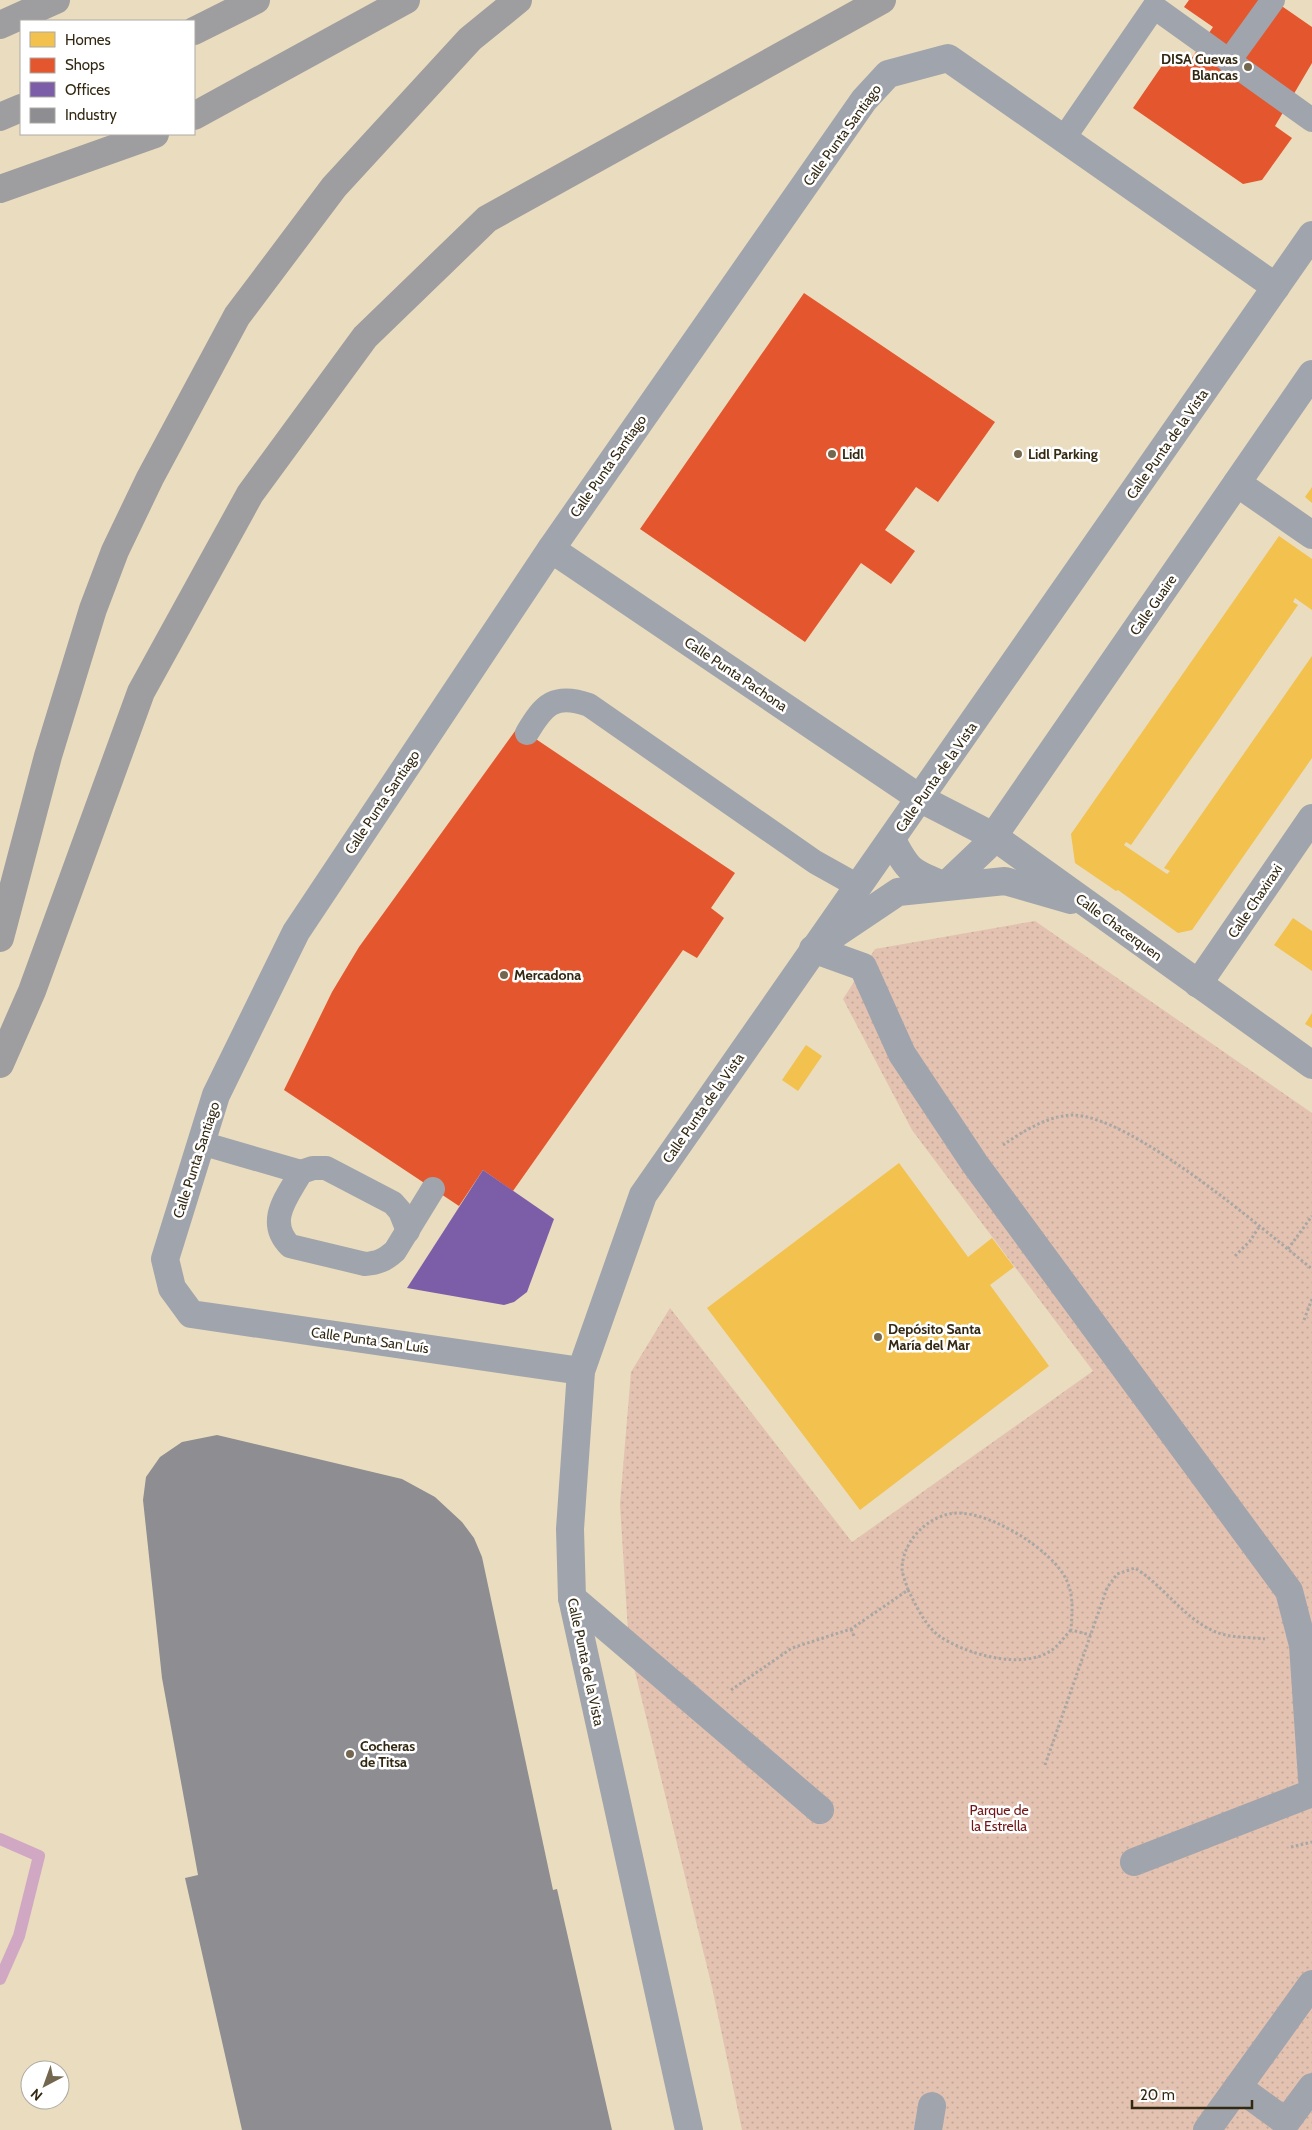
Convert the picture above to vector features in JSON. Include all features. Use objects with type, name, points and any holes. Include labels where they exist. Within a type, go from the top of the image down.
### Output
[{"type":"highway","points":[[0,25],[56,0]]},
{"type":"highway","points":[[195,30],[256,0]]},
{"type":"highway","points":[[195,115],[406,0]]},
{"type":"highway","points":[[0,938],[48,756],[93,609],[115,552],[150,478],[238,316],[334,187],[470,39],[518,0]]},
{"type":"highway","points":[[0,1064],[32,991],[141,692],[250,494],[365,337],[487,219],[882,0]]},
{"type":"highway","points":[[0,117],[20,108]]},
{"type":"highway","points":[[0,189],[152,135]]},
{"type":"street","name":"Calle Punta Santiago","points":[[172,1288],[165,1259],[216,1095],[296,932],[551,549],[864,100],[888,74],[948,58],[1276,288]]},
{"type":"street","name":"Calle Punta de la Vista","points":[[689,2130],[572,1598],[570,1529],[581,1371],[643,1195],[1312,235]]},
{"type":"street","name":"Calle Guaire","points":[[944,886],[986,847],[1312,374]]},
{"type":"street","points":[[1237,483],[1312,535]]},
{"type":"street","name":"Calle Punta Pachona","points":[[551,549],[920,799]]},
{"type":"street","name":"Calle Chacerquen","points":[[920,799],[993,836],[1312,1065]]},
{"type":"street","name":"Calle Chaxiraxi","points":[[1198,984],[1312,818]]},
{"type":"street","points":[[892,840],[902,859],[912,871],[944,886]]},
{"type":"street","points":[[813,949],[898,892],[1005,881],[1088,904]]},
{"type":"street","points":[[813,949],[863,967],[902,1054],[975,1164],[1289,1591],[1303,1645],[1312,1779]]},
{"type":"street","name":"Calle Punta San Luís","points":[[172,1288],[191,1314],[581,1371]]},
{"type":"street","points":[[572,1598],[820,1810]]},
{"type":"street","points":[[1134,1862],[1312,1793]]},
{"type":"street","points":[[1207,2130],[1312,1984]]},
{"type":"street","points":[[1238,2087],[1286,2122],[1312,2087]]},
{"type":"lane","points":[[1229,61],[1272,0]]},
{"type":"lane","points":[[1064,138],[1154,7],[1312,120]]},
{"type":"lane","points":[[527,733],[540,711],[551,703],[564,700],[577,701],[589,705],[815,862],[858,886]]},
{"type":"lane","points":[[201,1143],[301,1172],[326,1168],[393,1203],[400,1211],[408,1230]]},
{"type":"lane","points":[[301,1172],[280,1212],[278,1231],[290,1246],[365,1264],[387,1259],[395,1251],[434,1189]]},
{"type":"path","points":[[975,1164],[1017,1135],[1044,1121],[1072,1115],[1110,1124],[1170,1158],[1312,1269]]},
{"type":"path","points":[[1288,1249],[1312,1216]]},
{"type":"path","points":[[1235,1256],[1260,1227]]},
{"type":"path","points":[[1304,1320],[1312,1299]]},
{"type":"path","points":[[950,1514],[980,1517],[1016,1531],[1047,1555],[1067,1580],[1073,1604],[1070,1630],[1052,1650],[1034,1657],[1008,1659],[984,1656],[960,1648],[937,1634],[923,1618],[908,1590],[902,1568],[909,1544],[923,1526],[950,1514]]},
{"type":"path","points":[[1045,1765],[1107,1588],[1118,1574],[1135,1568],[1147,1576],[1199,1623],[1218,1633],[1303,1645]]},
{"type":"path","points":[[707,1714],[736,1684],[792,1648],[851,1629],[908,1590]]},
{"type":"path","points":[[851,1629],[854,1636]]},
{"type":"path","points":[[1070,1630],[1091,1635]]},
{"type":"path","points":[[1291,1847],[1312,1842]]},
{"type":"green space","name":"Parque de la Estrella","points":[[1035,921],[1312,1113],[1312,2130],[742,2130],[712,1987],[629,1647],[620,1504],[631,1372],[670,1308],[852,1542],[1093,1371],[912,1130],[843,999],[875,949]]},
{"type":"building: Homes","points":[[1312,487],[1312,503],[1305,497]]},
{"type":"building: Homes","points":[[1279,536],[1312,559],[1312,610],[1295,598],[1293,602],[1298,605],[1215,725],[1131,845],[1126,842],[1124,845],[1167,874],[1170,871],[1164,868],[1312,656],[1312,758],[1192,930],[1178,933],[1118,890],[1116,891],[1075,863],[1071,834]]},
{"type":"building: Homes","points":[[1293,918],[1312,931],[1312,971],[1274,945]]},
{"type":"building: Homes","points":[[1312,1013],[1312,1028],[1305,1024]]},
{"type":"building: Homes","points":[[806,1045],[822,1056],[798,1091],[782,1080]]},
{"type":"building: Homes","name":"Depósito Santa María del Mar","points":[[899,1163],[968,1257],[992,1238],[1014,1267],[990,1285],[1049,1366],[860,1510],[707,1308]]},
{"type":"building: Shops","points":[[1189,0],[1273,0],[1312,27],[1312,63],[1275,126],[1292,138],[1262,180],[1243,184],[1133,108],[1170,54],[1187,65],[1213,27],[1184,7]]},
{"type":"building: Shops","name":"Lidl","points":[[804,293],[995,422],[938,502],[916,487],[885,530],[915,551],[891,584],[861,563],[805,642],[640,529]]},
{"type":"building: Shops","name":"Mercadona","points":[[518,727],[735,873],[711,908],[724,918],[697,958],[683,950],[513,1191],[483,1170],[459,1206],[284,1090],[332,992],[359,947]]},
{"type":"building: Offices","points":[[483,1170],[554,1219],[527,1292],[514,1302],[504,1305],[407,1288]]},
{"type":"building: Industry","name":"Cocheras de Titsa","points":[[217,1435],[402,1479],[435,1497],[462,1522],[474,1538],[482,1557],[553,1890],[557,1889],[612,2130],[242,2130],[185,1878],[198,1875],[162,1678],[143,1500],[146,1477],[160,1457],[182,1442]]},
{"type":"waterway","points":[[0,1839],[39,1856],[19,1936],[0,1979]]},
{"type":"place","name":"DISA Cuevas Blancas","points":[[1248,67]]},
{"type":"place","name":"Lidl","points":[[832,454]]},
{"type":"place","name":"Lidl Parking","points":[[1018,454]]},
{"type":"place","name":"Mercadona","points":[[504,975]]},
{"type":"place","name":"Depósito Santa María del Mar","points":[[878,1337]]},
{"type":"place","name":"Cocheras de Titsa","points":[[350,1754]]}]
